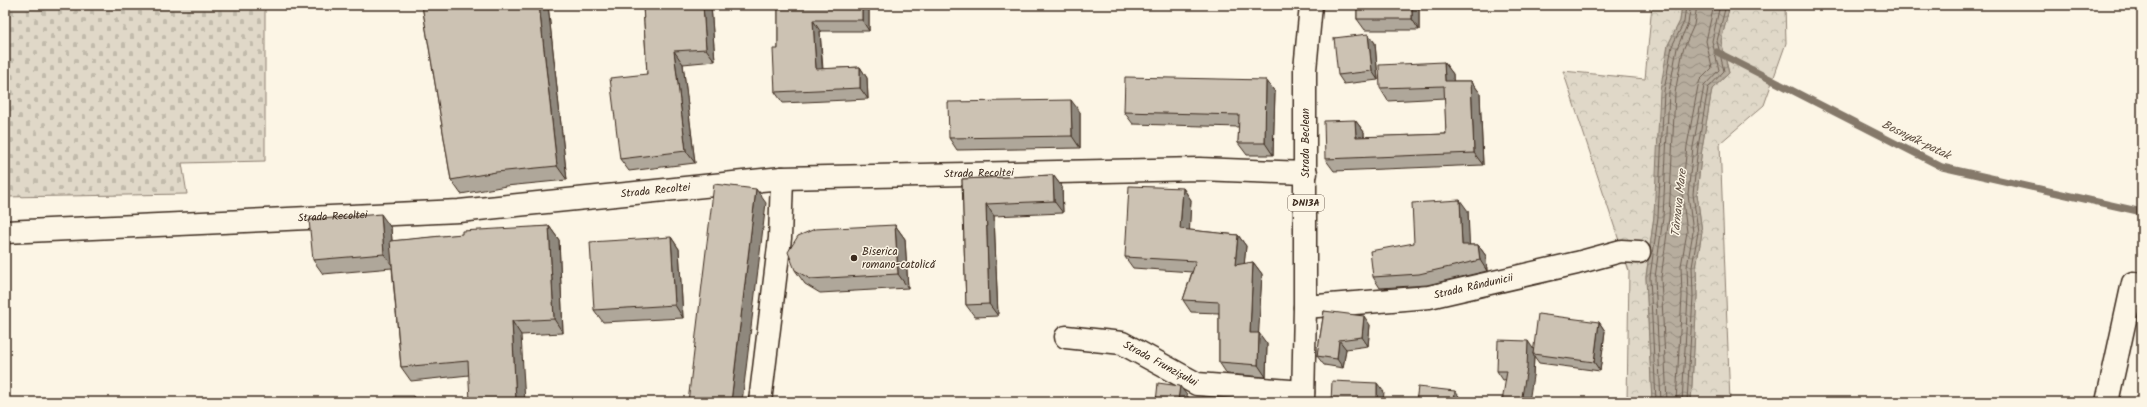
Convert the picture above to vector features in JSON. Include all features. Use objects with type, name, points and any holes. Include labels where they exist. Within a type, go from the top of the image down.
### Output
[{"type":"street","name":"Strada Beclean","points":[[1303,397],[1306,173],[1305,70],[1311,5]]},
{"type":"street","name":"Strada Recoltei","points":[[5,232],[459,211],[782,178],[1199,169],[1306,173]]},
{"type":"street","points":[[760,402],[780,238],[782,178]]},
{"type":"street","name":"Strada Rândunicii","points":[[1305,307],[1429,296],[1577,263],[1621,250],[1639,252]]},
{"type":"street","points":[[2107,402],[2133,283]]},
{"type":"street","name":"Strada Frunzișului","points":[[1066,337],[1122,343],[1197,384],[1303,397]]},
{"type":"green space","points":[[5,5],[265,5],[265,161],[182,163],[187,194],[5,197]]},
{"type":"green space","points":[[1652,5],[1682,5],[1680,21],[1668,45],[1654,216],[1646,277],[1652,402],[1627,402],[1629,271],[1563,71],[1645,79]]},
{"type":"green space","points":[[1730,5],[1785,5],[1786,43],[1764,105],[1720,143],[1730,402],[1691,402],[1697,296],[1696,268],[1702,232],[1697,194],[1702,148],[1712,89],[1729,73],[1721,41]]},
{"type":"water","name":"Târnava Mare","points":[[1682,5],[1730,5],[1721,41],[1729,73],[1712,89],[1702,148],[1697,194],[1702,232],[1696,268],[1697,296],[1691,402],[1652,402],[1646,277],[1654,216],[1660,91],[1668,45],[1680,21]]},
{"type":"building","points":[[422,5],[539,5],[557,166],[496,172],[451,180]]},
{"type":"building","points":[[643,5],[703,5],[706,49],[674,51],[686,151],[620,159],[610,78],[647,74]]},
{"type":"building","points":[[778,5],[862,5],[862,20],[813,20],[816,69],[860,67],[860,88],[775,92],[773,49],[778,49]]},
{"type":"building","points":[[1357,5],[1412,5],[1412,19],[1357,19]]},
{"type":"building","points":[[1368,34],[1372,71],[1338,75],[1334,38]]},
{"type":"building","points":[[1444,62],[1445,81],[1471,81],[1474,153],[1325,159],[1324,121],[1355,120],[1356,137],[1446,134],[1444,86],[1380,88],[1379,65]]},
{"type":"building","points":[[1125,77],[1266,80],[1265,143],[1238,143],[1239,115],[1124,112]]},
{"type":"building","points":[[1071,100],[1072,136],[949,138],[948,102]]},
{"type":"building","points":[[1053,175],[1054,201],[986,204],[989,304],[966,305],[962,179]]},
{"type":"building","points":[[714,184],[756,189],[731,402],[688,402]]},
{"type":"building","points":[[1129,186],[1183,188],[1180,229],[1238,235],[1235,265],[1253,262],[1250,333],[1259,333],[1258,365],[1219,362],[1219,302],[1183,300],[1196,261],[1125,257]]},
{"type":"building","points":[[1460,200],[1462,245],[1478,245],[1480,260],[1419,274],[1373,277],[1370,251],[1414,243],[1412,203]]},
{"type":"building","points":[[381,214],[384,254],[313,260],[309,220]]},
{"type":"building","name":"Biserica romano-catolică","points":[[895,225],[898,274],[810,279],[795,270],[788,252],[798,236],[815,229]]},
{"type":"building","points":[[549,226],[554,319],[512,321],[516,402],[470,402],[468,361],[401,367],[390,241],[462,234],[462,231]]},
{"type":"building","points":[[671,237],[675,305],[594,310],[590,242]]},
{"type":"building","points":[[1324,311],[1364,316],[1362,337],[1339,340],[1337,359],[1317,356]]},
{"type":"building","points":[[1538,314],[1599,322],[1594,362],[1533,354]]},
{"type":"building","points":[[1498,340],[1528,341],[1527,368],[1521,402],[1502,402],[1507,371],[1497,371]]},
{"type":"building","points":[[1332,381],[1377,383],[1377,402],[1331,402]]},
{"type":"building","points":[[1158,383],[1180,386],[1178,400],[1193,402],[1156,402]]},
{"type":"building","points":[[1418,387],[1455,391],[1454,402],[1416,402]]},
{"type":"building","points":[[394,396],[413,396],[414,402],[394,402]]},
{"type":"waterway","name":"Bosnyák-patak","points":[[1717,52],[1942,167],[2142,212]]},
{"type":"place","name":"Biserica romano-catolică","points":[[854,258]]}]
